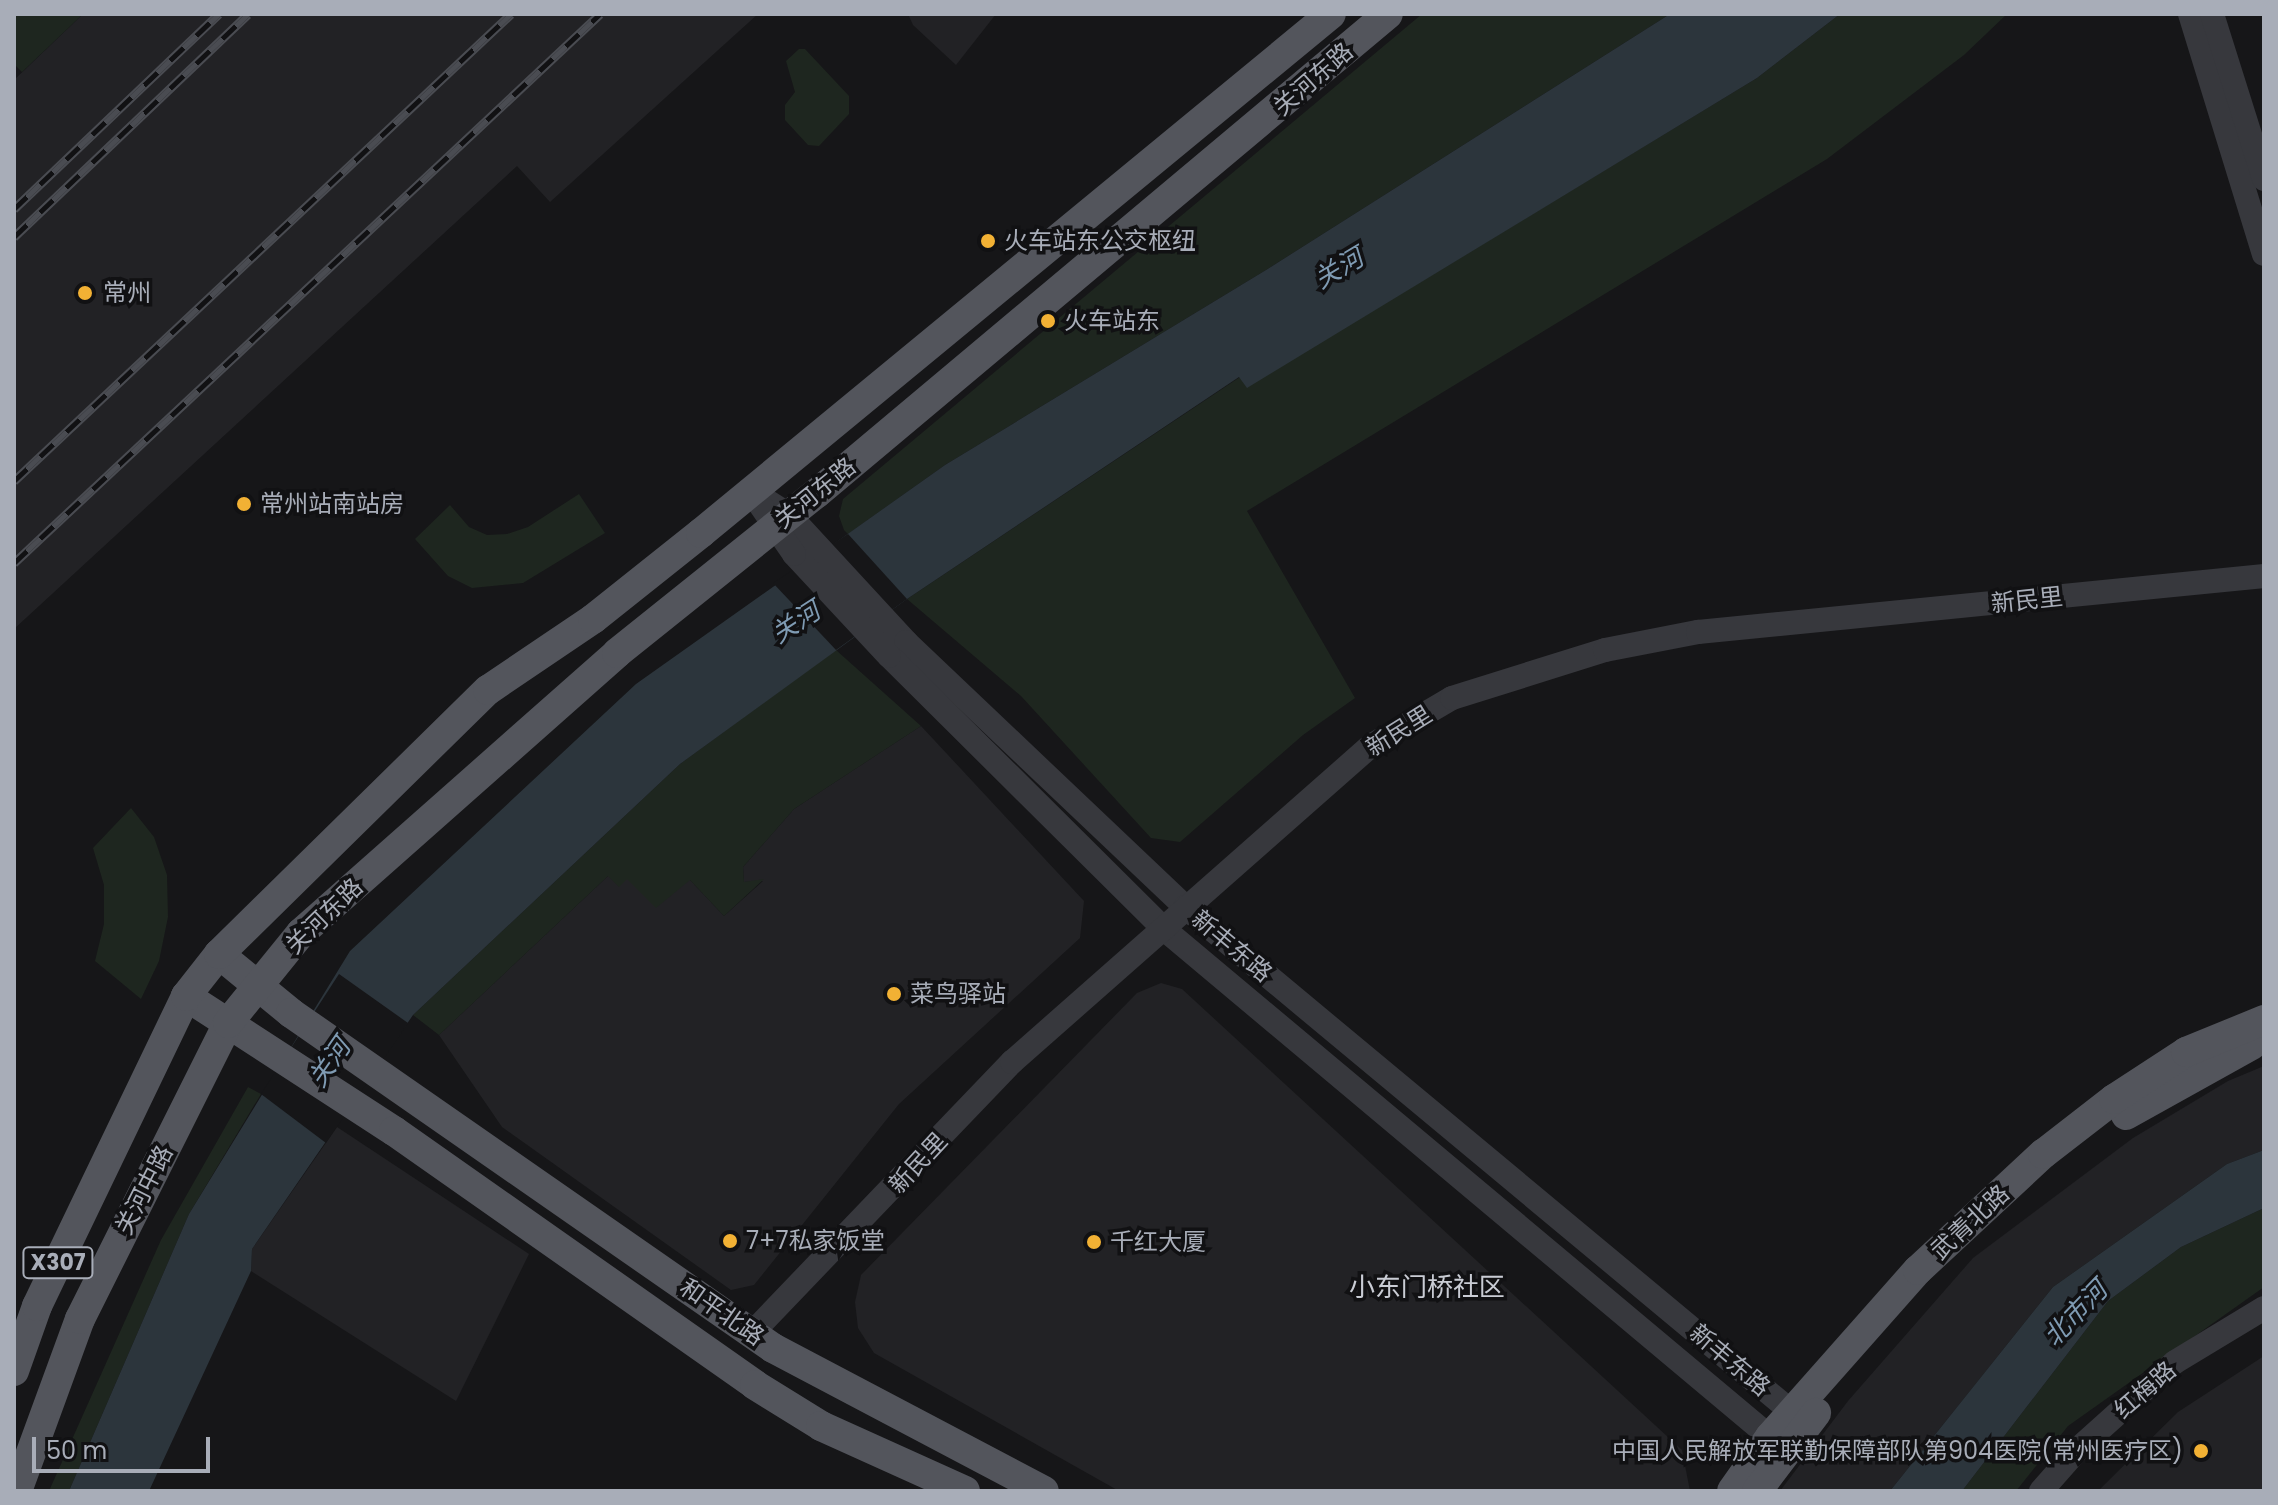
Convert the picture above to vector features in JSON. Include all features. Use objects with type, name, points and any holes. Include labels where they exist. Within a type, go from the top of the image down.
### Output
[{"type":"main road","name":"关河东路","points":[[219,954],[488,690],[593,619],[1331,14]]},
{"type":"main road","name":"关河东路","points":[[255,987],[301,933],[617,653],[782,520],[1388,14]]},
{"type":"main road","name":"和平北路","points":[[219,954],[255,987],[291,1013],[421,1099],[752,1333],[1044,1491]]},
{"type":"main road","name":"关河中路","points":[[14,1371],[37,1306],[186,996],[219,954]]},
{"type":"main road","name":"关河中路","points":[[17,1491],[80,1319],[228,1023],[255,987]]},
{"type":"main road","name":"和平北路","points":[[186,996],[394,1131],[755,1385],[821,1426],[965,1491]]},
{"type":"main road","name":"武青北路","points":[[1732,1491],[1918,1270],[2043,1154],[2114,1099],[2186,1052],[2264,1020]]},
{"type":"main road","name":"武青北路","points":[[1757,1491],[1787,1428],[1924,1283],[2055,1169],[2127,1114],[2264,1040]]},
{"type":"street","points":[[2190,14],[2264,254]]},
{"type":"street","points":[[2212,14],[2264,179]]},
{"type":"street","points":[[750,490],[782,520],[897,649]]},
{"type":"street","name":"新民里","points":[[752,1333],[1012,1062],[1372,745],[1452,698],[1545,667],[1698,632],[2264,576]]},
{"type":"street","name":"新丰东路","points":[[897,649],[1185,907],[1787,1428]]},
{"type":"street","name":"新丰东路","points":[[897,649],[1164,929],[1787,1428]]},
{"type":"street","name":"红梅路","points":[[2041,1491],[2078,1449],[2175,1362],[2264,1308]]},
{"type":"shaded area","points":[[14,14],[83,14],[22,72],[14,64]]},
{"type":"shaded area","points":[[83,14],[758,14],[550,202],[517,166],[14,629],[14,80]]},
{"type":"shaded area","points":[[908,14],[996,14],[956,65],[913,25]]},
{"type":"shaded area","points":[[1422,14],[1670,14],[1266,270],[945,465],[848,534],[844,530],[839,516],[843,499]]},
{"type":"shaded area","points":[[1840,14],[2007,14],[1964,55],[1827,159],[1247,511],[1355,698],[1303,735],[1180,842],[1151,838],[1021,696],[907,599],[1240,377],[1247,387],[1757,78]]},
{"type":"shaded area","points":[[799,49],[805,49],[849,96],[849,114],[819,146],[808,145],[785,120],[785,105],[795,92],[786,61]]},
{"type":"shaded area","points":[[579,494],[605,533],[523,583],[472,588],[448,576],[415,539],[450,505],[469,527],[487,535],[507,534],[528,527]]},
{"type":"shaded area","points":[[836,650],[921,726],[794,809],[743,867],[744,882],[764,879],[724,916],[690,880],[656,908],[627,879],[619,887],[608,876],[439,1035],[413,1015],[680,764]]},
{"type":"shaded area","points":[[921,726],[1084,901],[1080,938],[899,1104],[754,1285],[731,1290],[502,1127],[439,1035],[608,876],[690,880],[724,916],[763,881],[744,882],[743,867],[794,809]]},
{"type":"shaded area","points":[[131,808],[154,837],[167,875],[168,917],[159,961],[141,999],[95,961],[104,924],[104,885],[93,848]]},
{"type":"shaded area","points":[[1161,983],[1182,989],[1682,1450],[1690,1491],[1119,1491],[874,1353],[858,1328],[855,1302],[861,1275],[1137,993]]},
{"type":"shaded area","points":[[2264,1066],[2264,1150],[2227,1164],[2053,1287],[1890,1491],[1780,1491],[1848,1401],[1973,1258],[2133,1138],[2228,1081]]},
{"type":"shaded area","points":[[248,1087],[261,1094],[189,1214],[69,1491],[49,1491],[161,1240]]},
{"type":"shaded area","points":[[337,1127],[529,1254],[456,1401],[251,1271],[252,1249]]},
{"type":"shaded area","points":[[2264,1208],[2264,1287],[2068,1426],[2016,1491],[1962,1491],[2108,1301],[2181,1247]]},
{"type":"shaded area","name":"中国人民解放军联勤保障部队第904医院(常州医疗区)","points":[[2264,1356],[2264,1491],[2098,1491],[2178,1412]]},
{"type":"water","name":"关河","points":[[1670,14],[1840,14],[1757,78],[1247,388],[1239,377],[907,599],[680,764],[413,1015],[252,1249],[251,1271],[149,1491],[69,1491],[189,1214],[350,951],[636,684],[945,465],[1266,270]]},
{"type":"water","name":"北市河","points":[[2264,1150],[2264,1208],[2181,1247],[2108,1301],[1962,1491],[1890,1491],[2053,1287],[2227,1164]]},
{"type":"pier","points":[[848,534],[907,599],[836,650],[773,583]]},
{"type":"pier","points":[[339,974],[408,1023],[326,1143],[261,1094]]},
{"type":"railway","points":[[14,209],[219,14]]},
{"type":"railway","points":[[14,237],[248,14]]},
{"type":"railway","points":[[14,481],[511,14]]},
{"type":"railway","points":[[14,563],[600,14]]},
{"type":"place","name":"火车站东公交枢纽","points":[[988,241]]},
{"type":"place","name":"常州","points":[[85,293]]},
{"type":"place","name":"火车站东","points":[[1048,321]]},
{"type":"place","name":"常州站南站房","points":[[244,504]]},
{"type":"place","name":"菜鸟驿站","points":[[894,994]]},
{"type":"place","name":"7+7私家饭堂","points":[[730,1241]]},
{"type":"place","name":"千红大厦","points":[[1094,1242]]},
{"type":"place","name":"中国人民解放军联勤保障部队第904医院(常州医疗区)","points":[[2201,1451]]},
{"type":"district","name":"小东门桥社区","points":[[1427,1288]]}]
